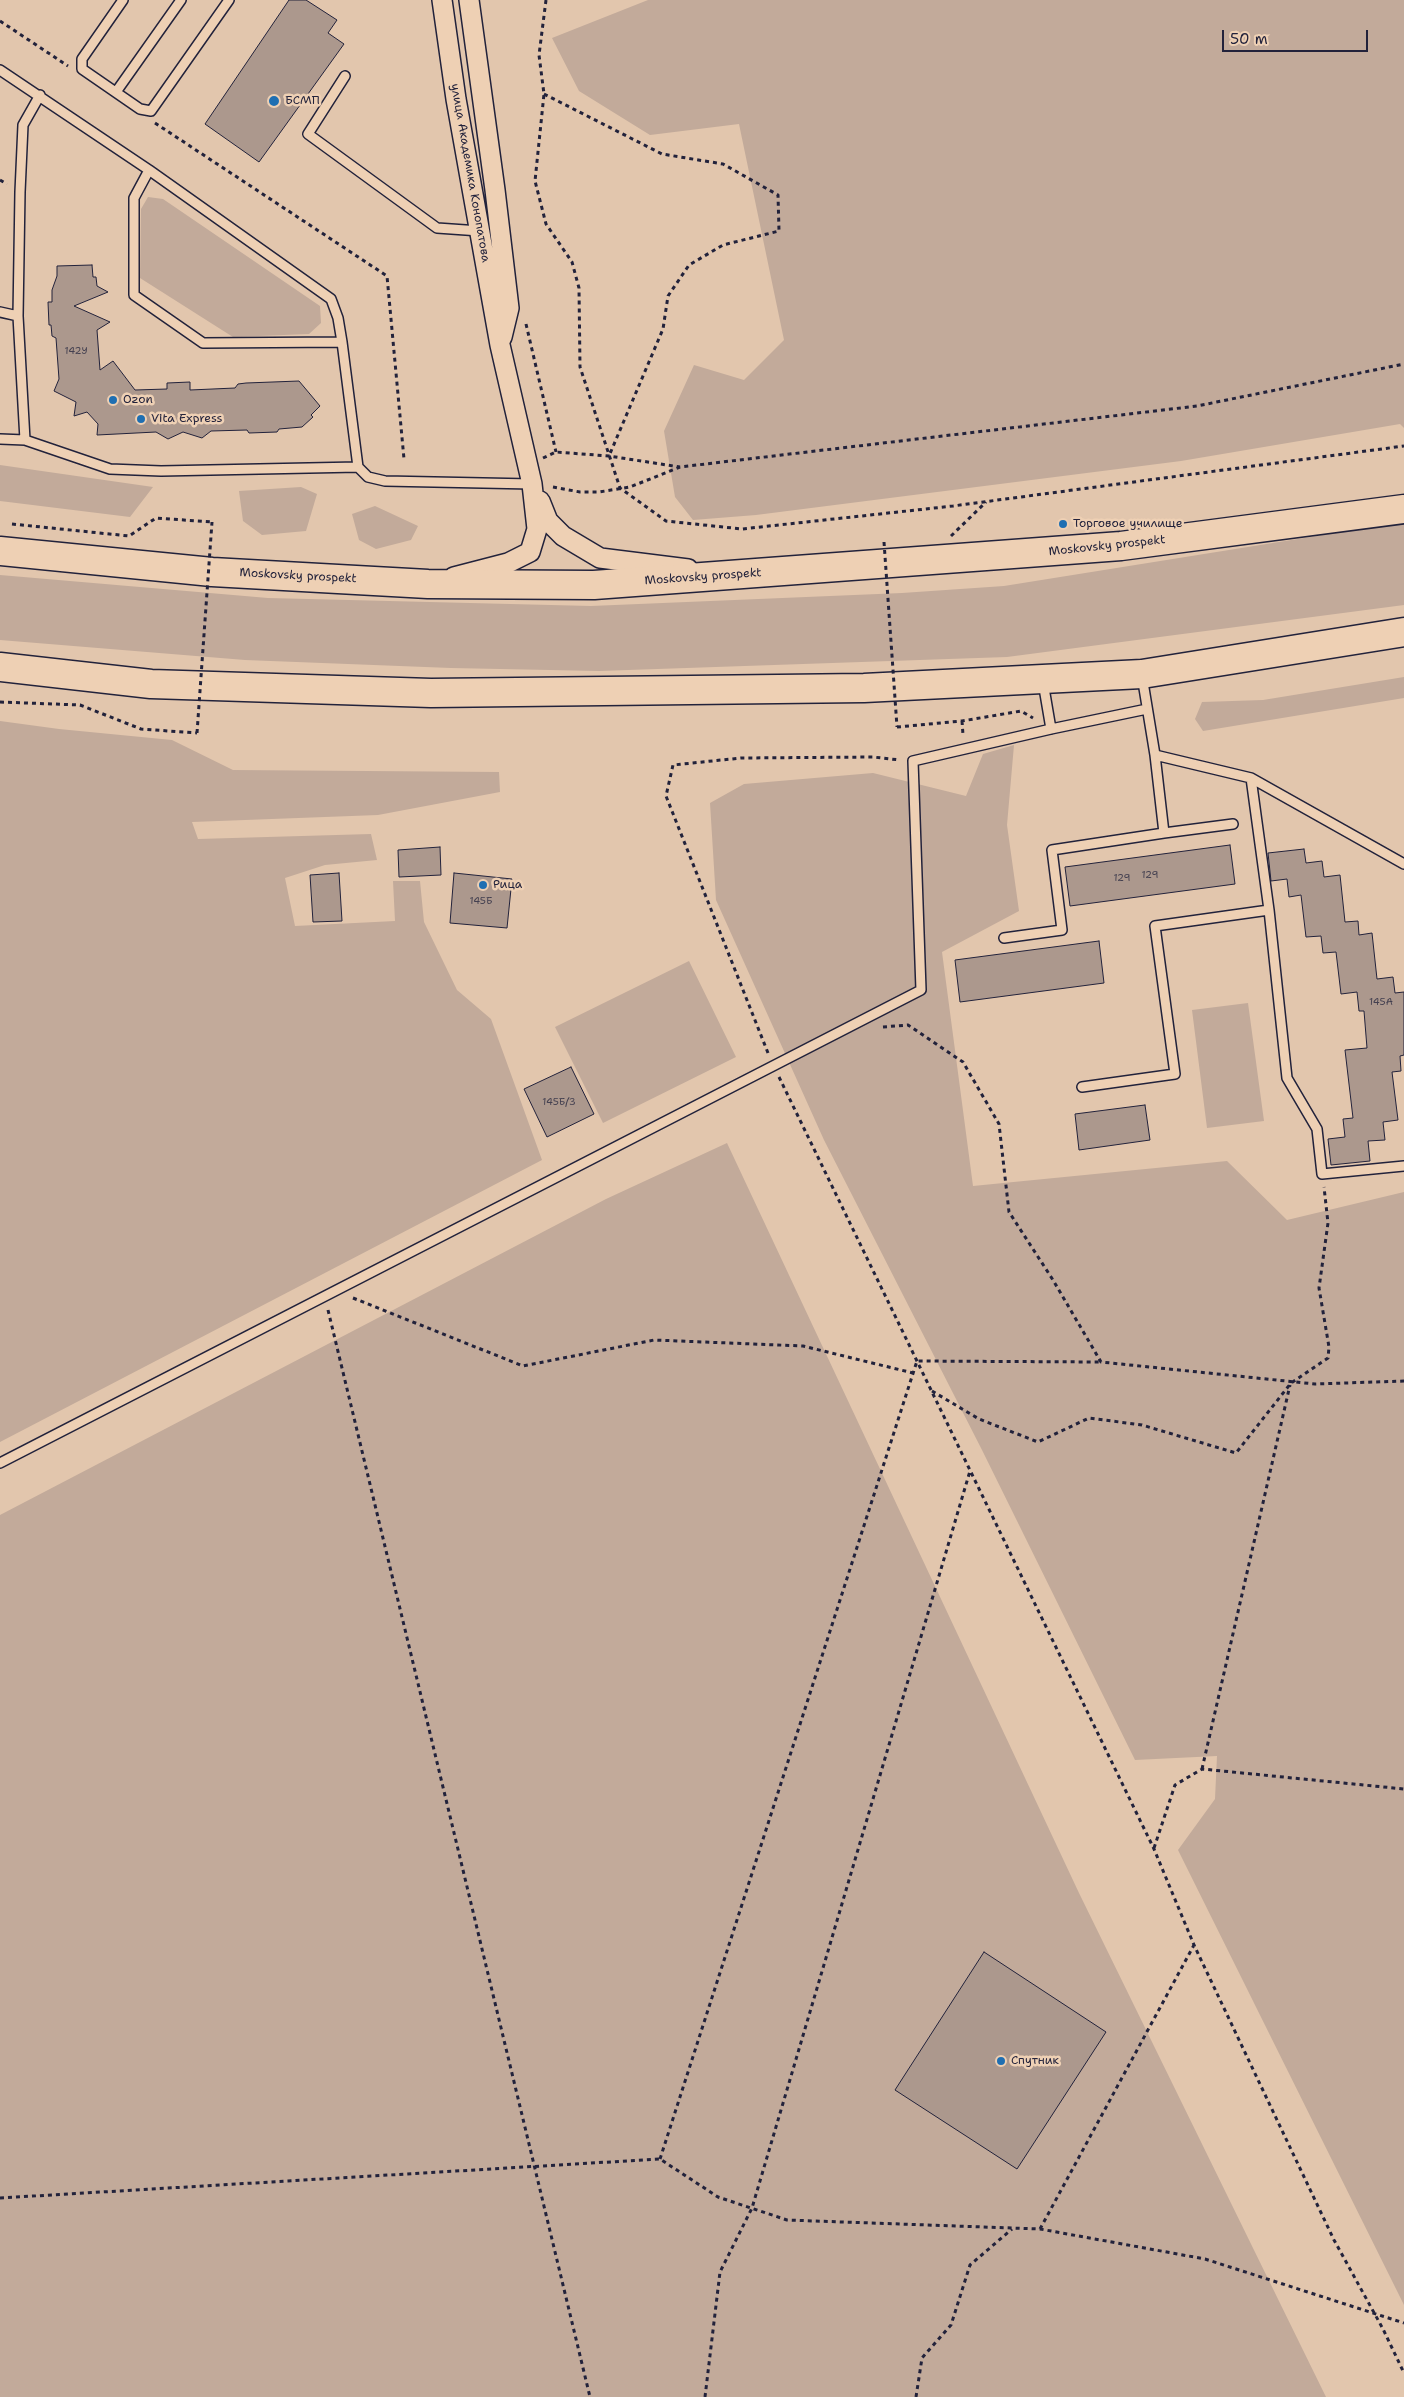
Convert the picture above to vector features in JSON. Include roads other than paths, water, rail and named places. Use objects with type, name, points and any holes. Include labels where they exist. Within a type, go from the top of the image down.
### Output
[{"type":"main road","name":"Moskovsky prospekt","points":[[0,551],[208,572],[428,584],[594,585],[1121,546],[1404,509]]},
{"type":"main road","points":[[0,667],[151,684],[431,693],[864,688],[1142,674],[1404,632]]},
{"type":"street","name":"улица Академика Конопатова","points":[[442,0],[456,99],[500,345],[532,484]]},
{"type":"street","name":"улица Академика Конопатова","points":[[469,0],[509,308],[500,345]]},
{"type":"street","points":[[532,484],[548,522],[563,536],[600,558],[738,575]]},
{"type":"street","points":[[428,584],[508,563],[530,552],[537,529],[532,484]]},
{"type":"lane","points":[[123,0],[82,59],[82,68],[140,109],[151,111],[229,0]]},
{"type":"lane","points":[[116,92],[180,0]]},
{"type":"lane","points":[[0,70],[40,95],[149,170],[331,299],[338,318],[342,342],[358,467],[368,477],[385,481],[532,484]]},
{"type":"lane","points":[[345,76],[308,134],[436,228],[480,231]]},
{"type":"lane","points":[[25,440],[18,316],[18,244],[23,125],[40,95]]},
{"type":"lane","points":[[149,170],[134,198],[134,294],[203,343],[342,342]]},
{"type":"lane","points":[[0,312],[18,316]]},
{"type":"lane","points":[[0,439],[25,440],[110,469],[161,472],[358,467]]},
{"type":"lane","points":[[1142,674],[1155,755],[1164,833]]},
{"type":"lane","points":[[1043,679],[1051,729]]},
{"type":"lane","points":[[0,1463],[774,1068],[920,990],[913,762],[1051,729],[1147,710]]},
{"type":"lane","points":[[1155,755],[1251,778],[1404,864]]},
{"type":"lane","points":[[1251,778],[1269,910],[1287,1078],[1317,1129],[1322,1174],[1404,1166]]},
{"type":"lane","points":[[1004,938],[1062,930],[1052,850],[1233,824]]},
{"type":"lane","points":[[1082,1087],[1175,1074],[1155,926],[1269,910]]},
{"type":"place","name":"БСМП","points":[[274,101]]},
{"type":"place","name":"Ozon","points":[[113,400]]},
{"type":"place","name":"Vita Express","points":[[141,419]]},
{"type":"place","name":"Торговое училище","points":[[1063,524]]},
{"type":"place","name":"Рица","points":[[483,885]]},
{"type":"place","name":"Спутник","points":[[1001,2061]]}]
